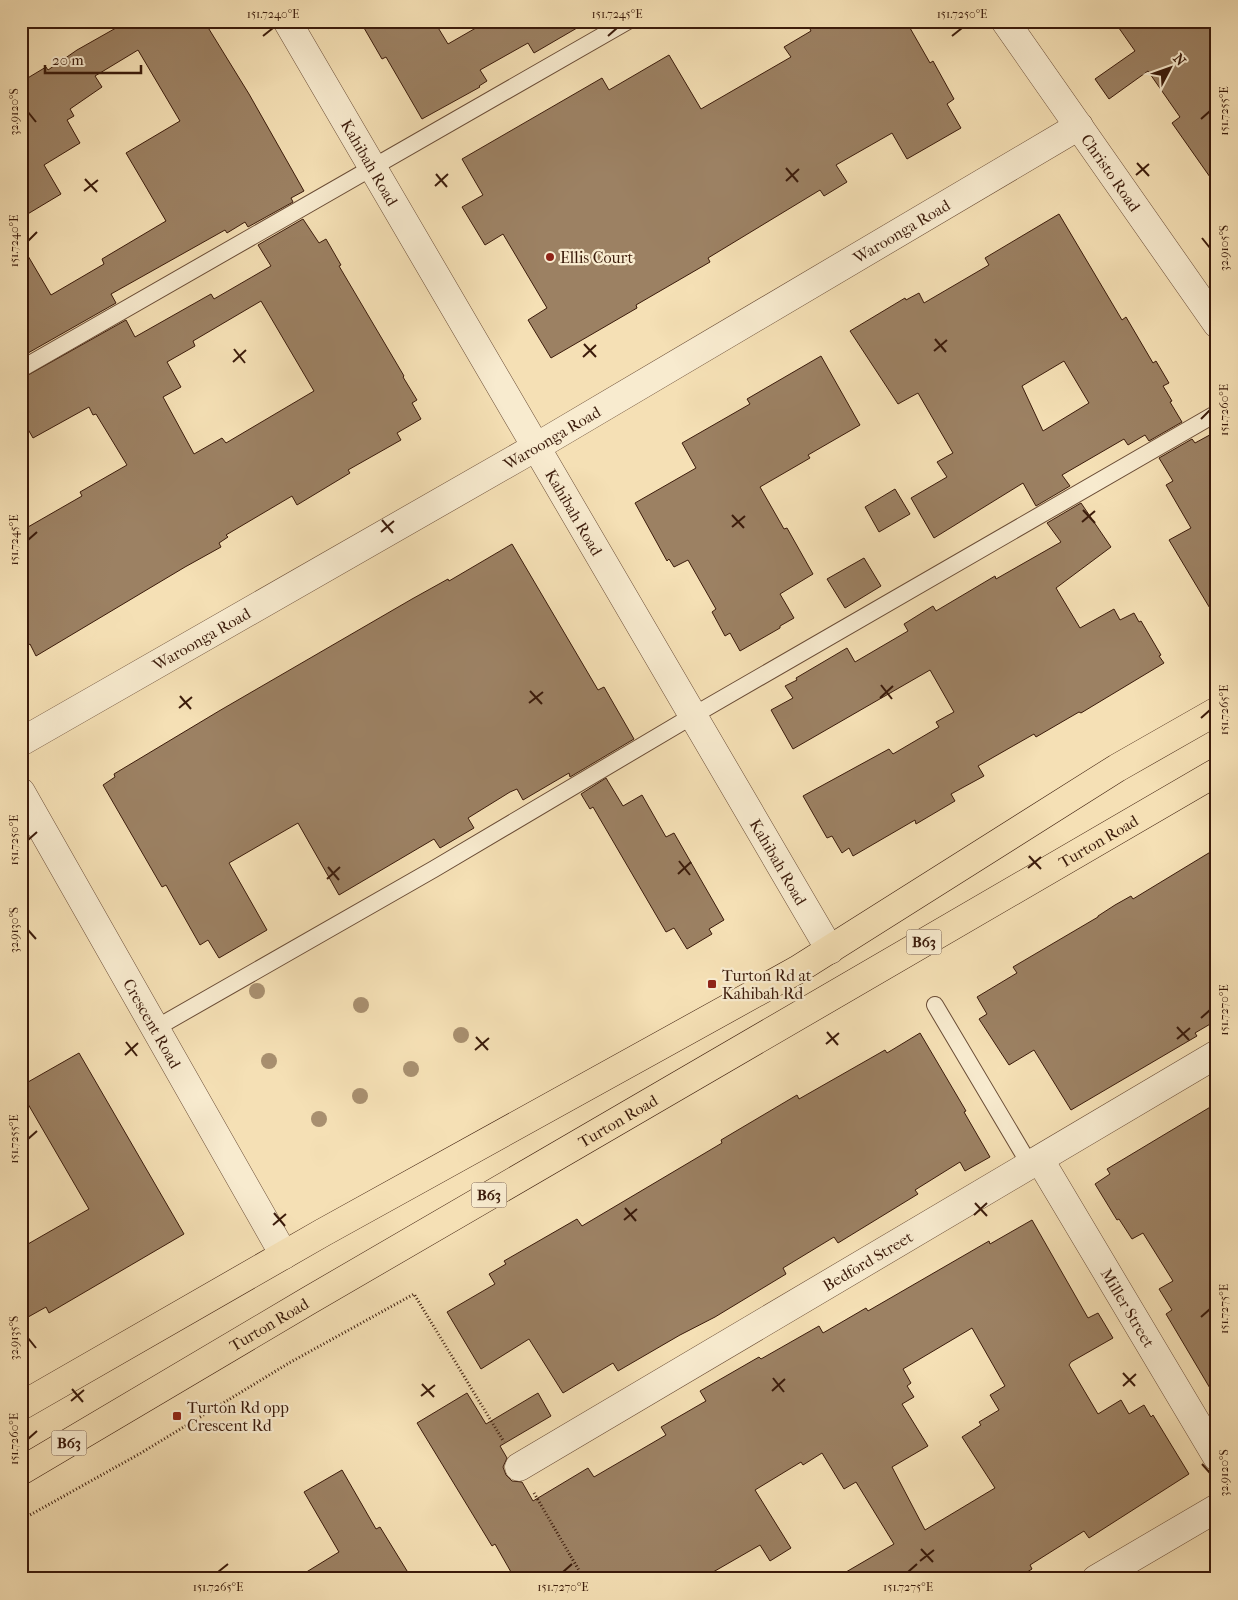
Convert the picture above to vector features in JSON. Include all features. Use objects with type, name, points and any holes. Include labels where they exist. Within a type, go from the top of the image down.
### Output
[{"type":"main road","name":"B63","points":[[21,1406],[284,1255],[830,950],[1117,768],[1217,711]]},
{"type":"main road","name":"Turton Road","points":[[21,1471],[308,1301],[1217,772]]},
{"type":"street","name":"Kahibah Road","points":[[287,21],[830,950]]},
{"type":"street","name":"Christo Road","points":[[1005,21],[1217,324]]},
{"type":"street","name":"Waroonga Road","points":[[21,742],[536,447],[1079,126]]},
{"type":"street","name":"Crescent Road","points":[[21,792],[284,1255]]},
{"type":"street","name":"Bedford Street","points":[[519,1467],[1217,1054]]},
{"type":"street","name":"Miller Street","points":[[1035,1162],[1217,1457]]},
{"type":"street","points":[[1096,1579],[1217,1508]]},
{"type":"lane","points":[[21,369],[628,21]]},
{"type":"lane","points":[[156,1028],[434,869],[694,715],[1217,413]]},
{"type":"lane","name":"Miller Street","points":[[935,1004],[1035,1162]]},
{"type":"path","points":[[21,1520],[141,1453],[290,1363],[414,1294],[519,1467],[584,1579]]},
{"type":"building","points":[[121,21],[204,21],[249,94],[304,191],[291,198],[293,202],[248,227],[245,222],[227,233],[225,230],[111,294],[116,303],[21,357],[21,244],[51,295],[104,264],[102,259],[166,221],[126,153],[180,121],[138,50],[95,76],[102,87],[70,109],[74,116],[67,120],[80,143],[44,165],[61,194],[21,218],[21,82],[46,67],[48,70],[77,50],[123,24]]},
{"type":"building","points":[[360,21],[434,21],[448,44],[488,21],[589,21],[534,53],[528,43],[480,70],[487,81],[480,87],[422,119],[386,57],[382,59]]},
{"type":"building","points":[[806,21],[906,21],[930,63],[933,61],[954,99],[947,104],[961,128],[907,159],[892,133],[836,165],[847,182],[824,196],[820,190],[708,258],[710,262],[636,305],[637,308],[551,358],[528,320],[547,308],[503,234],[485,245],[462,207],[483,195],[462,159],[602,78],[609,90],[669,55],[701,109],[791,57],[784,47],[811,31]]},
{"type":"building","points":[[1114,21],[1217,21],[1217,187],[1172,123],[1180,117],[1148,71],[1109,99],[1095,79],[1135,51]]},
{"type":"building","points":[[1059,214],[1122,320],[1126,317],[1153,363],[1156,361],[1169,383],[1163,386],[1182,422],[1149,441],[1145,435],[1128,445],[1124,439],[1062,475],[1070,486],[1036,506],[1023,483],[934,538],[911,498],[947,477],[937,462],[953,453],[918,393],[898,404],[850,331],[905,298],[906,300],[919,293],[924,303],[989,265],[985,258]],"holes":[[[1064,361],[1089,403],[1043,431],[1022,386]]]},
{"type":"building","points":[[303,219],[319,243],[326,239],[341,265],[339,266],[417,400],[412,403],[421,419],[397,433],[401,440],[348,470],[350,473],[297,505],[292,496],[226,535],[228,537],[219,543],[221,547],[36,656],[30,644],[21,649],[21,531],[82,496],[80,492],[127,465],[96,414],[93,415],[89,407],[33,438],[21,417],[21,379],[126,320],[135,337],[211,294],[214,299],[271,266],[258,245]],"holes":[[[261,301],[314,391],[226,443],[222,438],[194,454],[163,397],[181,387],[167,362],[195,346],[193,341]]]},
{"type":"building","points":[[821,356],[860,425],[808,455],[810,458],[760,487],[784,529],[787,528],[813,574],[780,594],[794,618],[740,651],[730,633],[725,636],[712,612],[716,609],[688,560],[674,567],[669,559],[667,561],[635,503],[696,468],[682,443],[750,404],[747,399]]},
{"type":"building","points":[[1217,431],[1217,620],[1169,540],[1191,528],[1166,485],[1173,481],[1159,458],[1192,439],[1195,443]]},
{"type":"building","points":[[895,489],[910,514],[879,532],[865,507]]},
{"type":"building","points":[[1081,503],[1111,547],[1056,588],[1080,628],[1114,609],[1120,620],[1134,613],[1139,622],[1141,621],[1164,663],[1081,713],[1079,712],[1036,737],[1034,734],[978,766],[984,776],[951,794],[955,801],[916,824],[915,820],[853,856],[849,848],[842,853],[832,836],[827,838],[803,796],[889,749],[893,754],[939,727],[936,722],[954,712],[930,670],[793,749],[771,710],[793,698],[785,686],[847,648],[855,662],[908,631],[904,624],[933,606],[936,611],[995,576],[996,579],[1061,542],[1047,523]]},
{"type":"building","points":[[512,544],[598,690],[604,687],[634,739],[570,777],[569,773],[523,800],[517,789],[510,792],[468,818],[474,828],[440,848],[434,839],[339,895],[298,823],[229,863],[267,930],[219,958],[208,940],[200,945],[166,885],[162,887],[103,785],[115,777],[114,774],[219,711],[412,599],[448,579],[449,581]]},
{"type":"building","points":[[864,558],[881,586],[845,608],[827,579]]},
{"type":"building","points":[[606,778],[623,806],[642,795],[666,837],[674,833],[724,920],[709,929],[712,934],[687,949],[674,928],[666,932],[593,807],[590,809],[581,794]]},
{"type":"building","points":[[1217,848],[1217,1020],[1195,1033],[1197,1036],[1071,1110],[1034,1050],[1009,1065],[979,1019],[987,1014],[977,997],[1017,973],[1013,967],[1115,905],[1131,896],[1133,899]]},
{"type":"building","points":[[920,1033],[966,1111],[964,1112],[990,1157],[965,1171],[960,1162],[915,1190],[918,1194],[838,1243],[834,1237],[783,1268],[786,1274],[715,1317],[618,1371],[613,1363],[563,1393],[529,1339],[481,1369],[447,1312],[495,1284],[489,1274],[506,1264],[504,1261],[577,1219],[582,1226],[722,1143],[721,1140],[797,1095],[799,1099],[885,1050],[887,1053]]},
{"type":"building","points":[[79,1053],[184,1234],[49,1313],[46,1307],[21,1321],[21,1248],[89,1209],[21,1092],[21,1086]]},
{"type":"building","points":[[1217,1103],[1217,1400],[1166,1314],[1172,1310],[1159,1289],[1173,1281],[1143,1233],[1132,1239],[1119,1219],[1117,1220],[1095,1184],[1110,1174],[1107,1169]]},
{"type":"building","points":[[1032,1220],[1088,1318],[1098,1313],[1113,1338],[1071,1362],[1069,1365],[1098,1414],[1121,1400],[1129,1414],[1144,1405],[1151,1417],[1153,1415],[1189,1474],[1089,1538],[1084,1531],[1030,1565],[1032,1569],[1016,1579],[834,1579],[894,1544],[856,1482],[844,1489],[822,1453],[803,1465],[801,1462],[755,1490],[791,1548],[770,1561],[760,1545],[701,1579],[515,1579],[495,1544],[492,1546],[417,1423],[467,1393],[486,1424],[538,1393],[551,1416],[500,1446],[507,1458],[503,1467],[506,1475],[512,1481],[522,1482],[533,1501],[588,1468],[594,1477],[666,1435],[661,1427],[706,1401],[700,1391],[759,1357],[761,1359],[819,1326],[823,1333],[866,1308],[868,1311],[989,1241],[990,1244]],"holes":[[[972,1328],[1005,1386],[990,1395],[999,1410],[979,1422],[981,1425],[962,1437],[995,1488],[925,1530],[892,1467],[928,1446],[902,1404],[914,1397],[907,1386],[911,1383],[903,1369]]]},
{"type":"building","points":[[342,1470],[376,1529],[380,1527],[412,1579],[295,1579],[339,1552],[304,1492]]},
{"type":"place","name":"Ellis Court","points":[[550,257]]},
{"type":"place","name":"Turton Rd at Kahibah Rd","points":[[712,984]]},
{"type":"place","name":"Turton Rd opp Crescent Rd","points":[[177,1416]]}]
